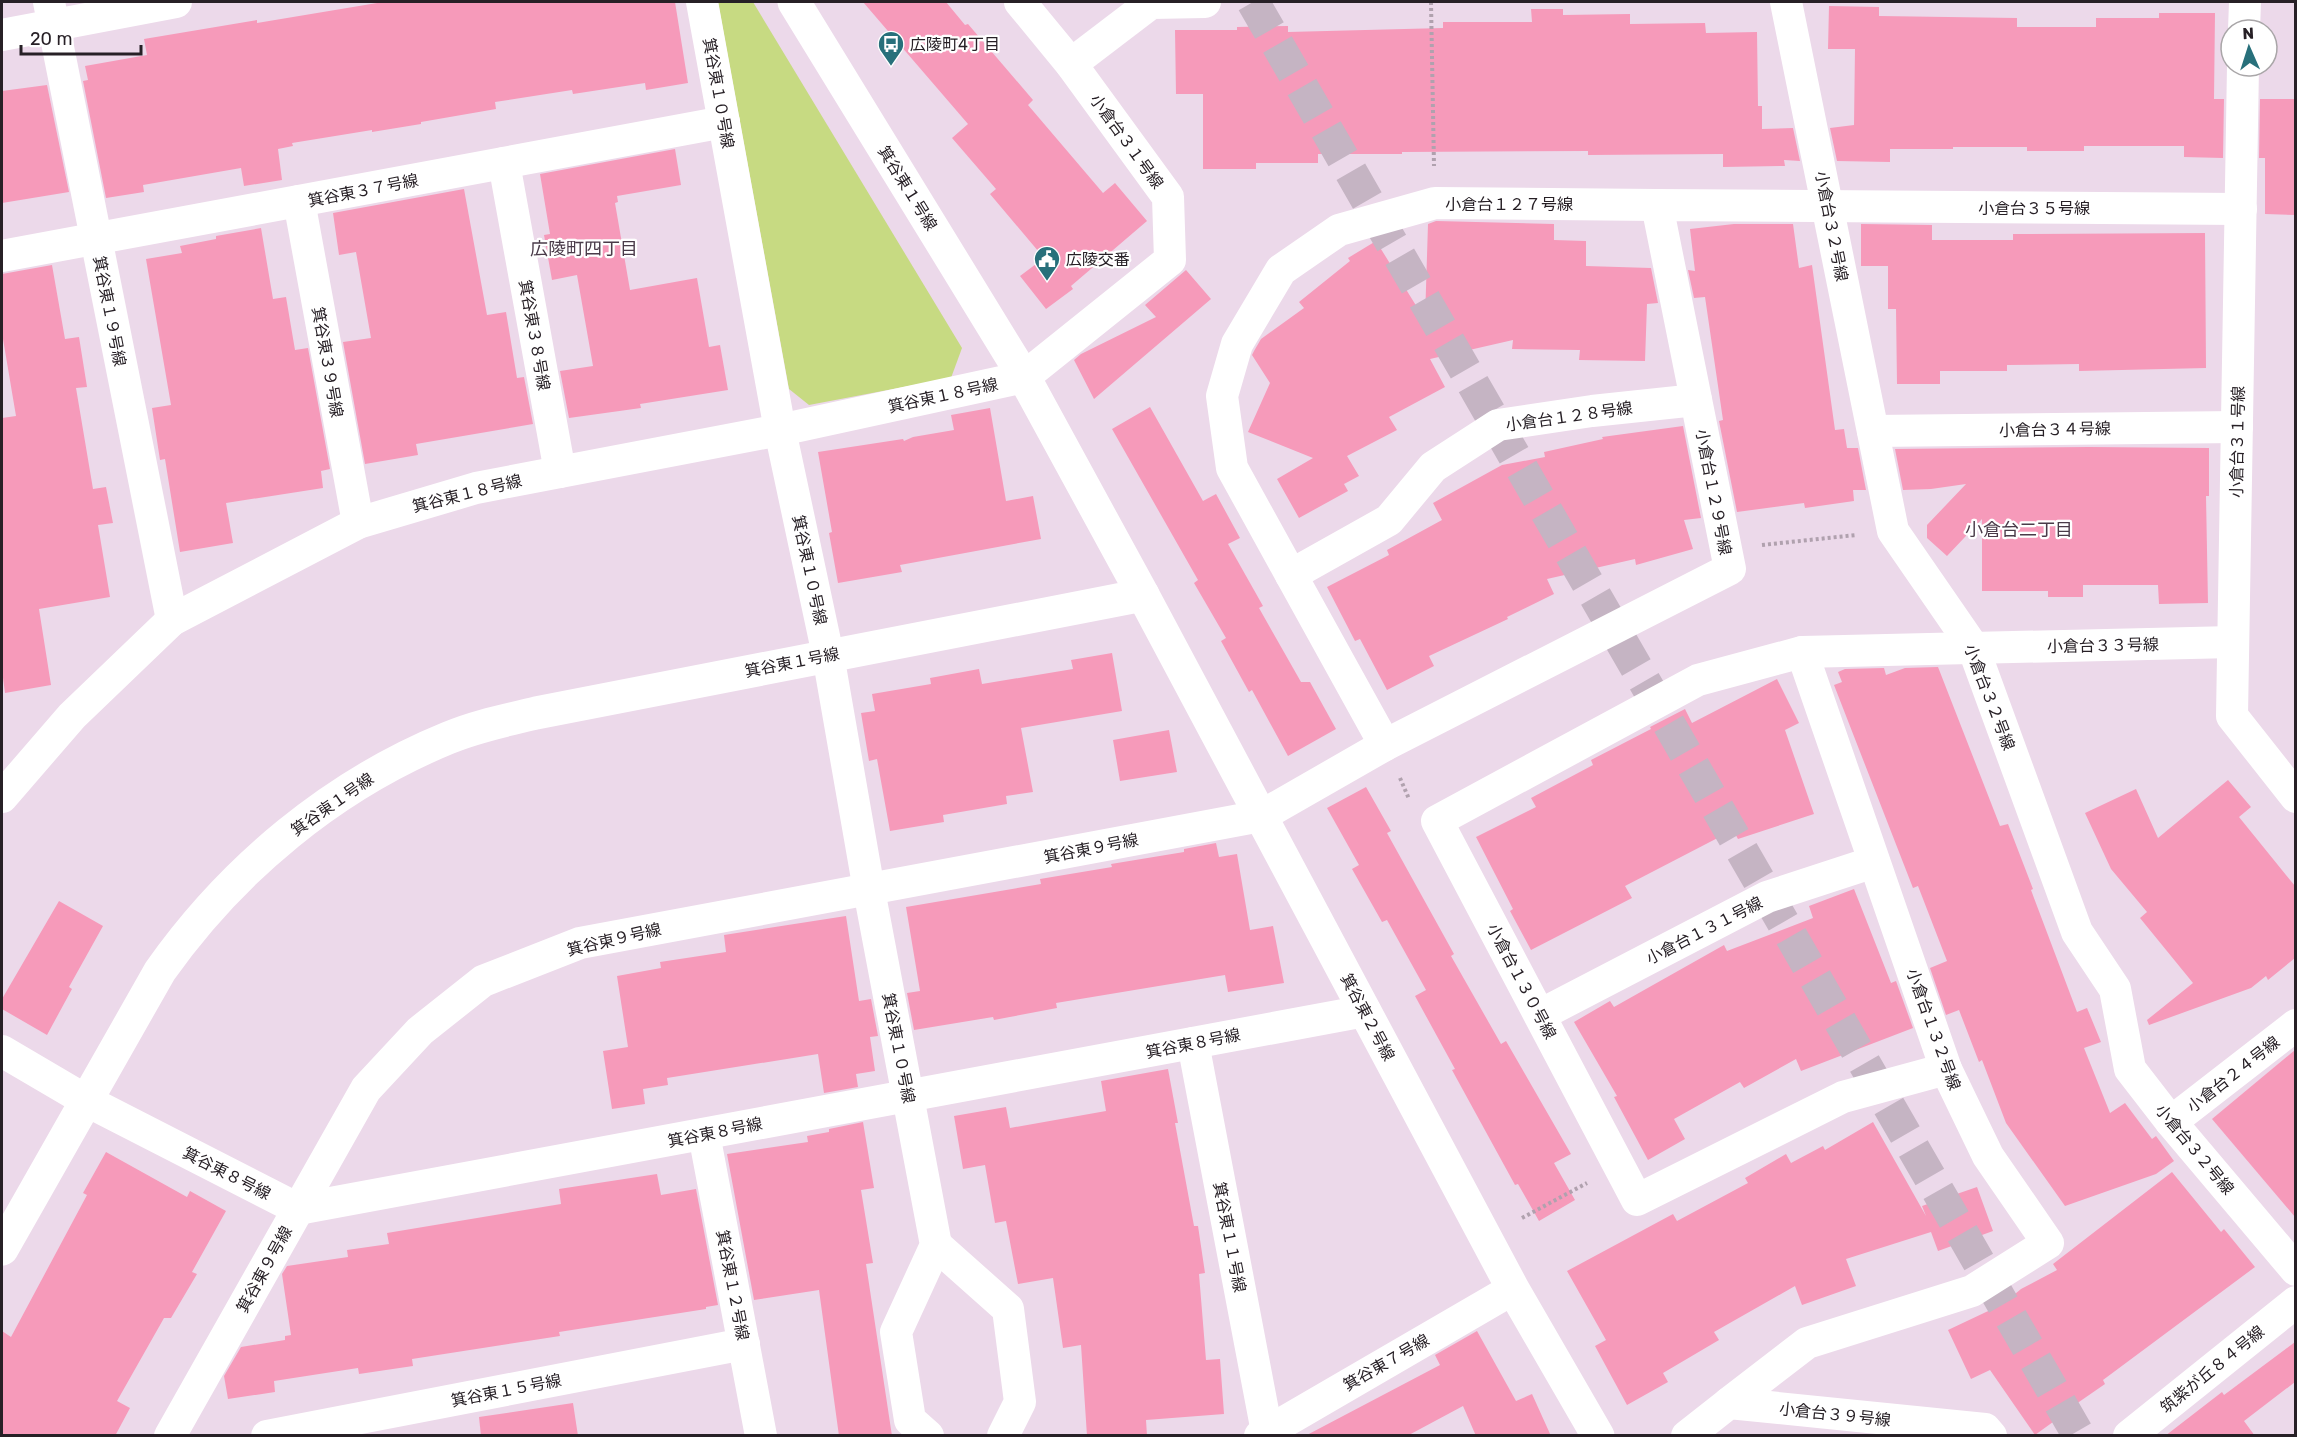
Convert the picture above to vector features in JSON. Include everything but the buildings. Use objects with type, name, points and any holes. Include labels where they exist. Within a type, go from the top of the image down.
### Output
[{"type":"street","points":[[2,35],[51,13],[176,2]]},
{"type":"street","name":"箕谷東１０号線","points":[[702,2],[780,430],[828,655],[869,890],[936,1245]]},
{"type":"street","name":"箕谷東１号線","points":[[2,1248],[160,971],[180,942],[248,870],[294,830],[342,793],[404,757],[451,737],[497,722],[828,655],[1143,595],[1024,377],[794,2]]},
{"type":"street","name":"小倉台３１号線","points":[[1020,2],[1071,64],[1168,197],[1170,261],[1024,377]]},
{"type":"street","points":[[1071,64],[1151,3],[1205,2]]},
{"type":"street","name":"小倉台３２号線","points":[[1786,2],[1893,531],[1973,647],[2077,932],[2115,989],[2130,1069],[2171,1122],[2295,1270]]},
{"type":"street","points":[[2244,18],[2245,2]]},
{"type":"street","name":"箕谷東１９号線","points":[[51,13],[172,620]]},
{"type":"street","name":"小倉台３１号線","points":[[2243,78],[2232,716],[2295,796]]},
{"type":"street","name":"箕谷東３７号線","points":[[2,256],[724,123]]},
{"type":"street","name":"箕谷東３８号線","points":[[504,163],[560,472]]},
{"type":"street","name":"箕谷東３９号線","points":[[299,201],[358,523]]},
{"type":"street","name":"小倉台１２７号線","points":[[1291,575],[1232,468],[1222,396],[1237,344],[1281,270],[1339,230],[1435,203],[1657,205]]},
{"type":"street","points":[[1657,205],[1828,206]]},
{"type":"street","name":"小倉台１２９号線","points":[[1261,816],[1385,745],[1730,569],[1657,205]]},
{"type":"street","name":"小倉台３５号線","points":[[1828,206],[2241,209]]},
{"type":"street","name":"箕谷東１８号線","points":[[2,797],[72,716],[172,620],[358,523],[476,488],[780,430],[1024,377]]},
{"type":"street","name":"小倉台１２８号線","points":[[1291,575],[1389,520],[1433,467],[1498,425],[1592,411],[1696,400]]},
{"type":"street","name":"小倉台３４号線","points":[[1873,431],[2237,427]]},
{"type":"street","points":[[1291,575],[1385,745]]},
{"type":"street","name":"箕谷東２号線","points":[[1143,595],[1513,1289],[1598,1436]]},
{"type":"street","name":"小倉台３３号線","points":[[1973,647],[2233,642]]},
{"type":"street","points":[[1437,821],[1698,680],[1802,652],[1973,647]]},
{"type":"street","name":"小倉台１３２号線","points":[[1729,1403],[1807,1343],[1972,1291],[2048,1243],[1988,1156],[1946,1069],[1802,652]]},
{"type":"street","name":"箕谷東９号線","points":[[170,1436],[366,1089],[420,1030],[483,981],[580,943],[1261,816]]},
{"type":"street","name":"小倉台１３０号線","points":[[1437,821],[1637,1200],[1843,1097],[1946,1069]]},
{"type":"street","name":"小倉台１３１号線","points":[[1540,1015],[1767,897],[1874,862]]},
{"type":"street","name":"箕谷東８号線","points":[[2,1051],[87,1101],[298,1209],[1365,1011]]},
{"type":"street","name":"小倉台２４号線","points":[[2171,1122],[2295,1025]]},
{"type":"street","name":"箕谷東１１号線","points":[[1193,1043],[1263,1434]]},
{"type":"street","name":"箕谷東１２号線","points":[[704,1134],[761,1436]]},
{"type":"street","points":[[928,1436],[910,1420],[896,1332],[936,1245],[1008,1309],[1020,1402],[1003,1436]]},
{"type":"street","name":"箕谷東７号線","points":[[1263,1434],[1513,1289]]},
{"type":"street","name":"筑紫が丘８４号線","points":[[2129,1436],[2295,1302]]},
{"type":"street","name":"箕谷東１５号線","points":[[267,1436],[744,1344]]},
{"type":"street","points":[[1687,1436],[1729,1403]]},
{"type":"street","name":"小倉台３９号線","points":[[1729,1403],[1986,1429],[1991,1436]]},
{"type":"path","points":[[1431,2],[1435,203]]},
{"type":"path","points":[[1730,569],[1749,546],[1893,531]]},
{"type":"path","points":[[1385,745],[1416,815],[1437,821]]},
{"type":"path","points":[[1522,1218],[1619,1165]]},
{"type":"green space","points":[[718,2],[753,2],[962,348],[951,378],[809,405],[789,389]]},
{"type":"tunnel","points":[[1253,2],[2079,1436]]},
{"type":"place","name":"広陵町4丁目","points":[[891,67]]},
{"type":"place","name":"広陵交番","points":[[1047,282]]},
{"type":"district","name":"広陵町四丁目","points":[[584,249]]},
{"type":"district","name":"小倉台二丁目","points":[[2019,530]]}]
